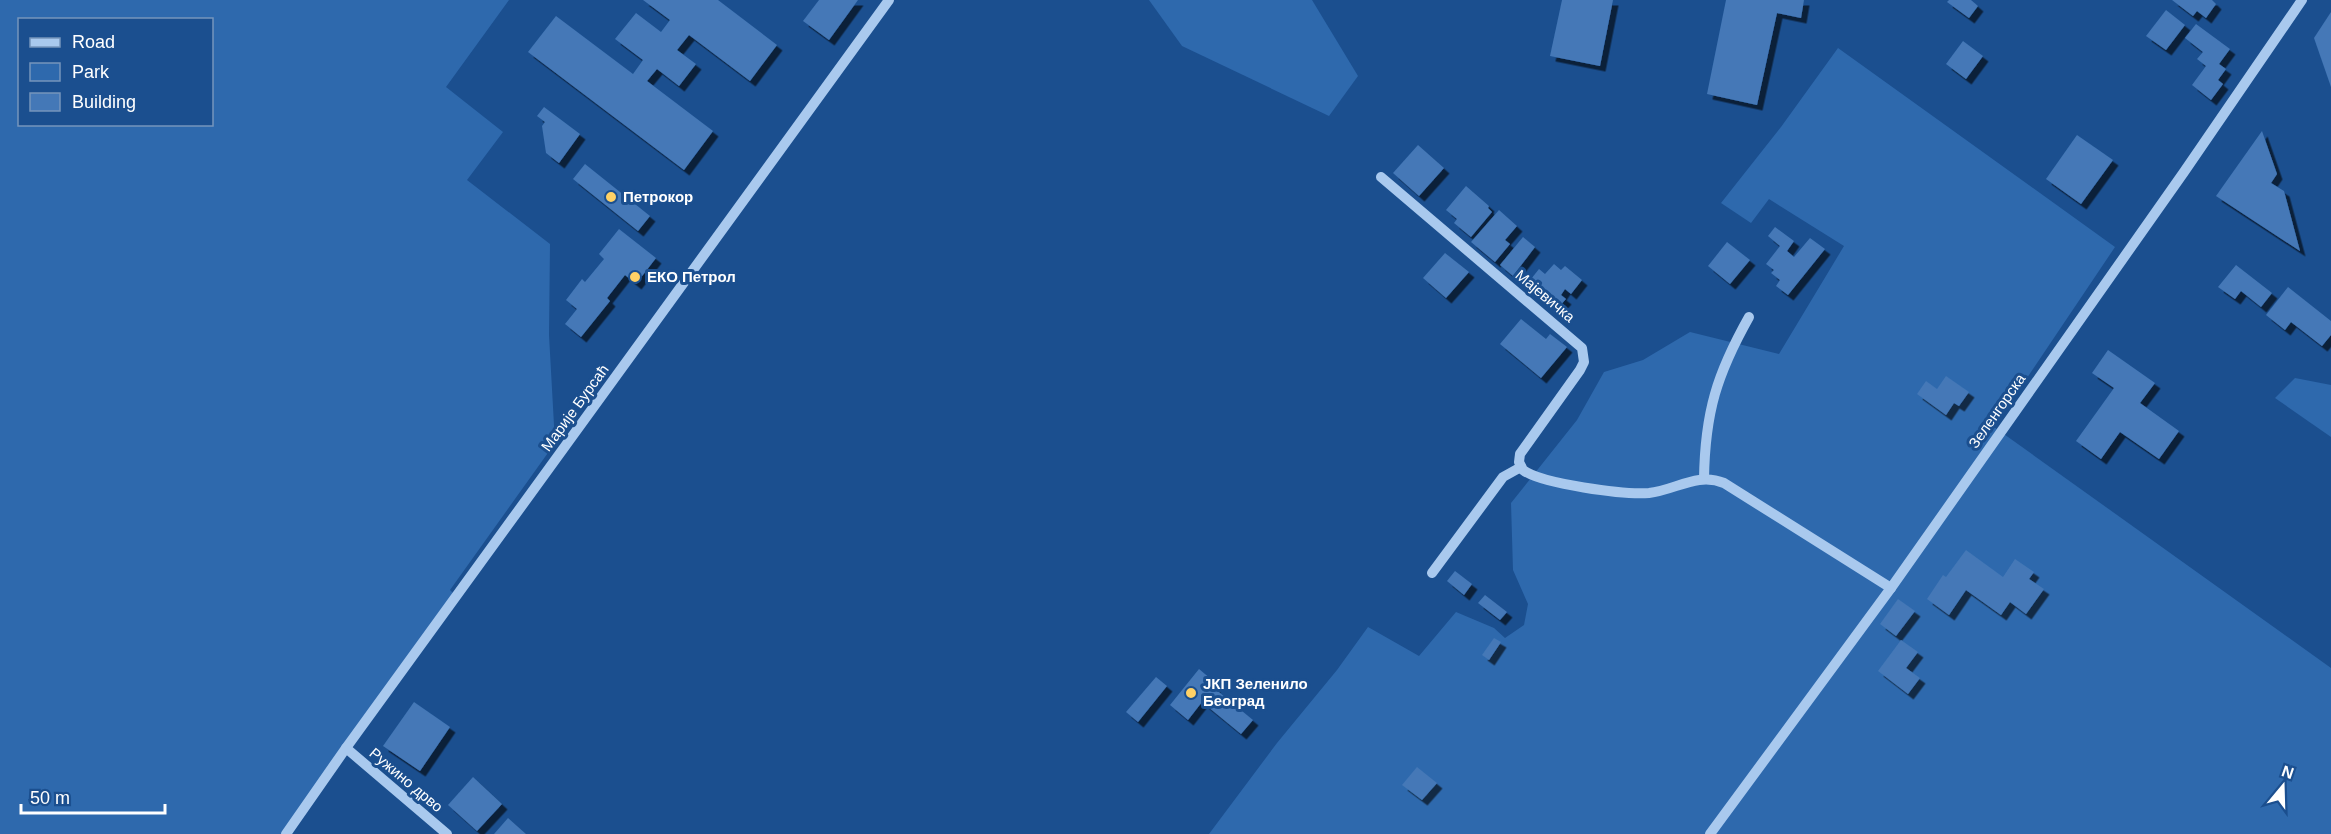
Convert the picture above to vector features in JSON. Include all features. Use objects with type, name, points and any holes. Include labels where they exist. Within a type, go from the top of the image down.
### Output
[{"type":"street","name":"Марије Бурсаћ","points":[[286,834],[889,0]]},
{"type":"street","name":"Зеленгорска","points":[[1710,834],[1891,588],[2178,181],[2302,0]]},
{"type":"street","name":"Мајевичка","points":[[1381,177],[1582,348],[1584,362],[1520,454],[1521,467]]},
{"type":"street","points":[[1704,478],[1707,435],[1715,390],[1727,356],[1749,317]]},
{"type":"street","points":[[1432,573],[1503,477],[1521,467],[1533,476],[1612,492],[1652,492],[1704,478],[1724,483],[1891,588]]},
{"type":"street","name":"Ружино дрво","points":[[346,748],[447,834]]},
{"type":"green space","points":[[0,0],[509,0],[446,87],[503,132],[467,180],[550,244],[549,335],[555,443],[450,590],[457,597],[285,834],[0,834]]},
{"type":"green space","points":[[1149,0],[1312,0],[1358,76],[1329,116],[1182,46]]},
{"type":"green space","points":[[1838,48],[2115,247],[1994,427],[2331,668],[2331,834],[1209,834],[1368,627],[1419,656],[1456,612],[1494,628],[1505,638],[1524,625],[1528,604],[1513,570],[1511,503],[1577,420],[1604,372],[1643,360],[1690,332],[1779,354],[1844,246],[1769,199],[1751,223],[1721,203],[1781,127]]},
{"type":"green space","points":[[2295,378],[2331,385],[2331,437],[2275,398]]},
{"type":"building","points":[[643,0],[718,0],[777,45],[750,81],[689,35],[677,50],[696,64],[679,86],[657,69],[647,81],[713,131],[684,170],[528,52],[556,16],[633,74],[643,60],[615,39],[636,13],[661,32],[670,20]]},
{"type":"building","points":[[819,0],[858,0],[829,40],[803,21]]},
{"type":"building","points":[[1562,0],[1613,0],[1600,66],[1550,56]]},
{"type":"building","points":[[1726,0],[1804,0],[1801,18],[1777,13],[1757,105],[1707,94]]},
{"type":"building","points":[[1949,0],[1971,0],[1978,6],[1969,18],[1947,2]]},
{"type":"building","points":[[2172,0],[2212,0],[2216,4],[2206,18],[2197,11],[2193,16]]},
{"type":"building","points":[[2166,10],[2185,25],[2166,50],[2146,36]]},
{"type":"building","points":[[2331,12],[2331,87],[2314,38]]},
{"type":"building","points":[[2196,24],[2230,49],[2219,64],[2226,69],[2218,80],[2223,84],[2211,100],[2192,85],[2206,66],[2197,59],[2203,52],[2185,38]]},
{"type":"building","points":[[1963,41],[1983,56],[1966,79],[1946,64]]},
{"type":"building","points":[[544,107],[580,134],[559,163],[546,153],[542,126],[545,122],[537,116]]},
{"type":"building","points":[[2262,131],[2277,174],[2271,183],[2284,191],[2300,251],[2216,196]]},
{"type":"building","points":[[2077,135],[2113,160],[2081,204],[2046,179]]},
{"type":"building","points":[[1418,145],[1444,168],[1419,196],[1393,173]]},
{"type":"building","name":"Петрокор","points":[[585,164],[650,216],[638,231],[573,179]]},
{"type":"building","points":[[1466,186],[1489,206],[1492,212],[1471,237],[1454,223],[1457,219],[1446,210]]},
{"type":"building","points":[[1499,210],[1517,226],[1505,240],[1510,244],[1495,262],[1471,242]]},
{"type":"building","points":[[1775,227],[1794,241],[1787,251],[1794,257],[1810,238],[1825,249],[1788,295],[1776,286],[1780,280],[1771,273],[1774,270],[1766,264],[1780,246],[1768,236]]},
{"type":"building","points":[[619,229],[656,258],[636,284],[625,275],[607,298],[610,301],[581,337],[565,324],[577,309],[566,300],[582,279],[585,282],[604,259],[599,254]]},
{"type":"building","points":[[1523,237],[1535,247],[1513,276],[1500,265]]},
{"type":"building","points":[[1727,242],[1750,260],[1730,284],[1708,266]]},
{"type":"building","points":[[1445,253],[1469,272],[1446,298],[1423,278]]},
{"type":"building","points":[[1554,264],[1561,270],[1565,266],[1582,280],[1571,294],[1565,289],[1561,295],[1566,299],[1557,309],[1527,284],[1539,269],[1545,274]]},
{"type":"building","points":[[2236,265],[2272,293],[2261,307],[2241,291],[2235,299],[2218,287]]},
{"type":"building","points":[[2288,287],[2331,321],[2331,335],[2322,346],[2291,322],[2285,330],[2266,315]]},
{"type":"building","points":[[1521,319],[1546,339],[1550,334],[1567,347],[1541,378],[1500,344]]},
{"type":"building","points":[[2108,350],[2155,383],[2140,403],[2179,431],[2159,459],[2120,432],[2101,459],[2076,441],[2114,388],[2092,373]]},
{"type":"building","points":[[1946,376],[1969,392],[1959,406],[1954,403],[1946,415],[1917,394],[1926,381],[1937,389]]},
{"type":"building","points":[[1966,550],[2003,577],[2015,559],[2034,572],[2029,579],[2044,589],[2026,614],[2010,602],[2001,615],[1966,590],[1949,615],[1927,599],[1943,575],[1946,577]]},
{"type":"building","points":[[1455,571],[1472,584],[1464,595],[1447,581]]},
{"type":"building","points":[[1485,595],[1507,612],[1500,620],[1478,603]]},
{"type":"building","points":[[1898,599],[1915,611],[1896,636],[1880,624]]},
{"type":"building","points":[[1494,638],[1501,642],[1489,660],[1482,655]]},
{"type":"building","points":[[1901,640],[1918,652],[1906,668],[1920,678],[1908,694],[1878,671]]},
{"type":"building","points":[[1199,669],[1217,684],[1214,688],[1253,720],[1241,734],[1202,702],[1188,720],[1170,705]]},
{"type":"building","points":[[1156,677],[1167,686],[1138,722],[1126,712]]},
{"type":"building","points":[[414,702],[450,727],[420,771],[383,746]]},
{"type":"building","points":[[1417,767],[1437,783],[1422,800],[1402,785]]},
{"type":"building","points":[[473,777],[502,804],[477,831],[448,805]]},
{"type":"building","points":[[508,818],[526,834],[494,834]]},
{"type":"place","name":"Петрокор","points":[[611,197]]},
{"type":"place","name":"ЕКО Петрол","points":[[635,277]]},
{"type":"place","name":"ЈКП Зеленило Београд","points":[[1191,693]]}]
